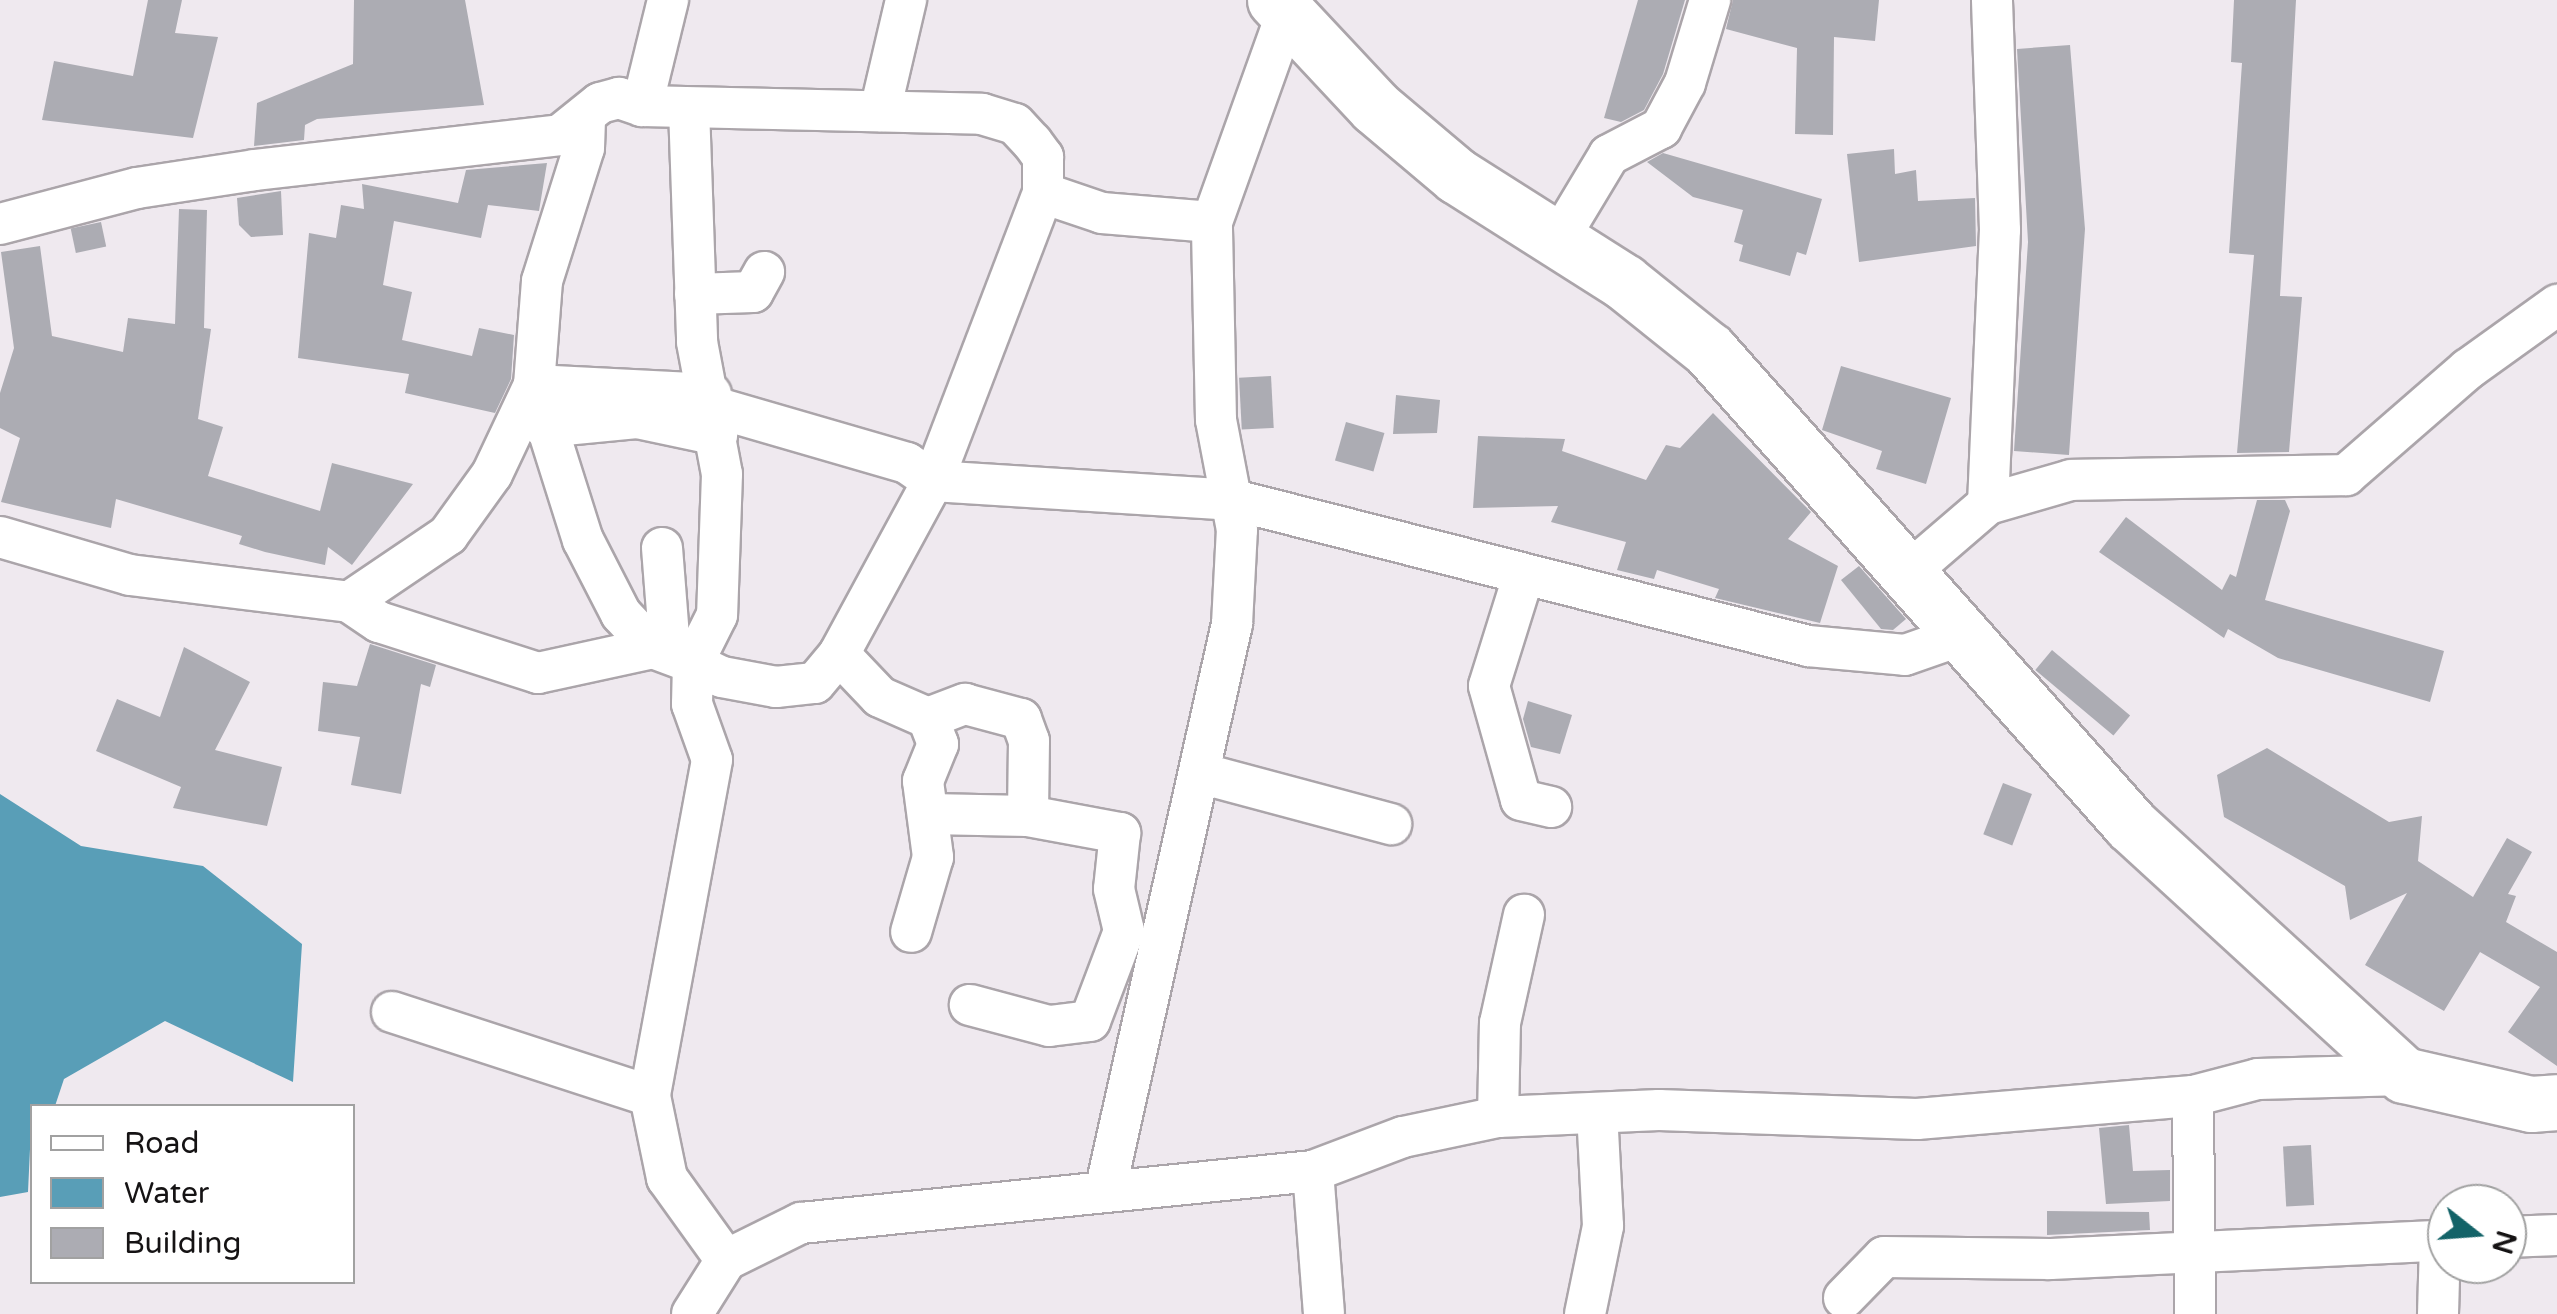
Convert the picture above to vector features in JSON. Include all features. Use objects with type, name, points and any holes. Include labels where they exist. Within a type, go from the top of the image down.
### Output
[{"type":"main road","points":[[1281,7],[1416,142],[1708,350],[1910,571],[1959,636],[2131,825],[2404,1075],[2531,1104],[2557,1102]]},
{"type":"street","points":[[642,106],[668,0]]},
{"type":"street","points":[[880,111],[906,0]]},
{"type":"street","points":[[1558,240],[1609,156],[1662,128],[1685,83],[1710,0]]},
{"type":"street","points":[[1988,504],[2000,230],[1992,0]]},
{"type":"street","points":[[1106,1187],[1232,624],[1234,500],[1216,420],[1212,222],[1281,7]]},
{"type":"street","points":[[0,224],[196,179],[560,135],[586,118],[619,98],[642,106],[982,114],[1015,124],[1043,157],[1043,193],[933,481],[839,654],[816,683],[776,687],[672,654],[620,614],[583,540],[544,427],[534,385],[542,281],[584,148],[586,118]]},
{"type":"street","points":[[0,537],[130,575],[349,602],[379,622],[538,673],[672,654],[718,615],[714,412],[695,294],[689,108]]},
{"type":"street","points":[[1043,193],[1102,214],[1212,222]]},
{"type":"street","points":[[695,294],[753,292],[764,272]]},
{"type":"street","points":[[1910,571],[1988,504],[2072,480],[2346,475],[2468,369],[2557,305]]},
{"type":"street","points":[[534,385],[714,412],[907,464],[933,481],[1234,500],[1808,646],[1905,656],[1959,636]]},
{"type":"street","points":[[349,602],[448,535],[492,474],[534,385]]},
{"type":"street","points":[[544,427],[714,412]]},
{"type":"street","points":[[662,548],[672,654],[712,760],[650,1096],[667,1178],[726,1260]]},
{"type":"street","points":[[1524,574],[1490,686],[1521,800],[1551,807]]},
{"type":"street","points":[[839,654],[880,697],[928,718],[965,704],[1021,718],[1029,740],[1028,816]]},
{"type":"street","points":[[911,932],[933,856],[923,781],[938,744],[928,718]]},
{"type":"street","points":[[1200,773],[1391,824]]},
{"type":"street","points":[[930,814],[1028,816],[1120,833],[1114,889],[1124,930],[1109,986],[1090,1021],[1049,1026],[970,1005]]},
{"type":"street","points":[[1498,1118],[1500,1022],[1524,916]]},
{"type":"street","points":[[392,1012],[650,1096]]},
{"type":"street","points":[[692,1314],[726,1260],[800,1223],[1106,1187],[1314,1172],[1403,1137],[1498,1118],[1597,1112],[1917,1119],[2193,1096],[2258,1079],[2404,1075]]},
{"type":"street","points":[[2193,1096],[2195,1314]]},
{"type":"street","points":[[1585,1314],[1603,1226],[1597,1112]]},
{"type":"street","points":[[1314,1172],[1324,1314]]},
{"type":"street","points":[[2527,1236],[2557,1235]]},
{"type":"street","points":[[1844,1298],[1884,1257],[2050,1258],[2194,1247],[2427,1240]]},
{"type":"street","points":[[2438,1314],[2440,1284]]},
{"type":"water","points":[[0,794],[81,846],[203,866],[302,944],[293,1082],[165,1021],[64,1079],[56,1104],[30,1104],[28,1192],[0,1197]]},
{"type":"building","points":[[148,0],[182,0],[175,33],[218,37],[193,138],[42,120],[54,61],[133,76]]},
{"type":"building","points":[[354,0],[465,0],[484,105],[317,119],[305,125],[304,140],[254,146],[257,103],[353,64]]},
{"type":"building","points":[[1638,0],[1685,0],[1663,74],[1644,110],[1621,122],[1604,118]]},
{"type":"building","points":[[1733,0],[1879,0],[1875,41],[1834,37],[1833,135],[1795,134],[1797,48],[1726,29]]},
{"type":"building","points":[[2234,0],[2296,0],[2280,296],[2302,297],[2289,452],[2237,453],[2254,255],[2229,253],[2242,63],[2231,62]]},
{"type":"building","points":[[2070,45],[2085,229],[2069,455],[2014,451],[2028,242],[2017,49]]},
{"type":"building","points":[[1894,149],[1895,174],[1916,170],[1918,201],[1975,198],[1976,246],[1859,262],[1847,154]]},
{"type":"building","points":[[1663,153],[1822,199],[1806,255],[1797,252],[1790,276],[1739,261],[1743,245],[1734,242],[1743,210],[1693,197],[1647,162]]},
{"type":"building","points":[[547,163],[539,211],[488,205],[481,238],[394,221],[383,285],[412,292],[402,340],[472,356],[479,328],[514,335],[511,379],[495,413],[405,393],[409,374],[298,358],[309,233],[336,238],[341,205],[364,209],[362,184],[458,203],[466,170]]},
{"type":"building","points":[[281,191],[283,235],[251,237],[239,225],[237,198]]},
{"type":"building","points":[[179,209],[207,210],[204,328],[211,329],[198,419],[223,427],[208,476],[320,511],[332,463],[413,484],[352,565],[328,547],[325,565],[265,552],[239,544],[242,536],[116,499],[111,528],[1,502],[20,438],[0,428],[0,393],[14,348],[1,252],[40,246],[52,336],[123,352],[128,318],[175,324]]},
{"type":"building","points":[[101,222],[106,246],[76,253],[71,228]]},
{"type":"building","points":[[1841,366],[1951,398],[1926,484],[1876,469],[1882,451],[1822,430]]},
{"type":"building","points":[[1271,376],[1274,428],[1242,430],[1239,378]]},
{"type":"building","points":[[1396,395],[1440,400],[1437,433],[1393,434]]},
{"type":"building","points":[[1713,413],[1811,512],[1788,539],[1838,566],[1820,623],[1715,598],[1719,589],[1657,570],[1654,579],[1617,570],[1626,542],[1551,522],[1558,506],[1473,508],[1478,436],[1565,439],[1562,451],[1646,480],[1666,445],[1680,448]]},
{"type":"building","points":[[1346,422],[1384,433],[1373,471],[1335,460]]},
{"type":"building","points":[[2257,500],[2285,500],[2290,511],[2265,600],[2444,651],[2430,702],[2278,658],[2228,629],[2224,638],[2099,552],[2126,517],[2222,590],[2230,574],[2236,577]]},
{"type":"building","points":[[1859,566],[1906,619],[1893,630],[1881,629],[1841,580]]},
{"type":"building","points":[[370,644],[436,665],[430,687],[421,684],[401,794],[351,785],[360,737],[318,731],[323,682],[357,686]]},
{"type":"building","points":[[184,647],[250,682],[215,750],[282,767],[267,826],[173,808],[181,787],[96,751],[117,699],[160,717]]},
{"type":"building","points":[[2052,650],[2130,716],[2113,735],[2035,670]]},
{"type":"building","points":[[1528,701],[1572,715],[1560,754],[1531,747],[1523,719]]},
{"type":"building","points":[[2267,748],[2389,822],[2422,816],[2418,861],[2473,897],[2507,838],[2532,852],[2508,894],[2516,896],[2506,922],[2557,952],[2557,1066],[2508,1032],[2540,987],[2480,952],[2444,1011],[2365,965],[2407,893],[2350,920],[2345,886],[2224,817],[2217,775]]},
{"type":"building","points":[[2003,783],[2032,794],[2012,845],[1983,834]]},
{"type":"building","points":[[2129,1125],[2133,1171],[2170,1170],[2170,1201],[2106,1204],[2099,1128]]},
{"type":"building","points":[[2311,1145],[2314,1205],[2286,1206],[2283,1146]]},
{"type":"building","points":[[2047,1211],[2149,1212],[2150,1230],[2047,1235]]}]
